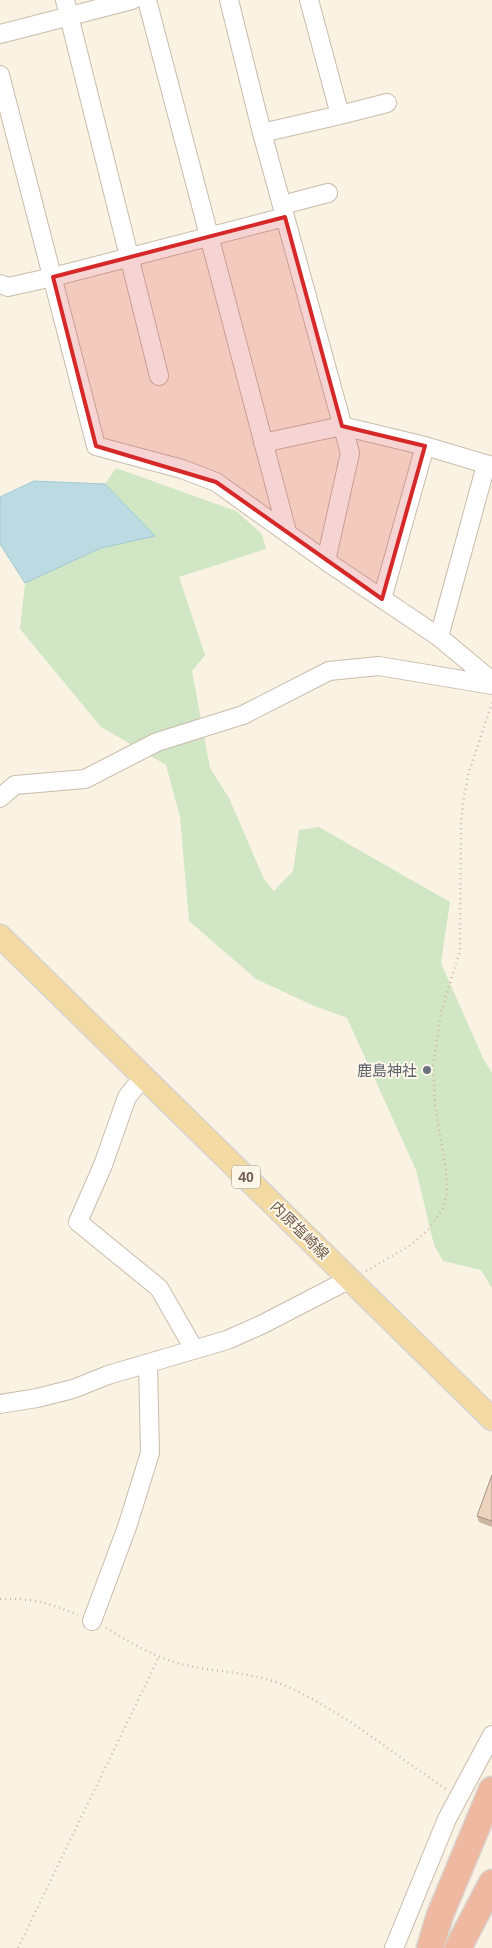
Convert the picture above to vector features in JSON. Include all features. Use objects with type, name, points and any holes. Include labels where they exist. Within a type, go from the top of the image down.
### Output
[{"type":"highway","points":[[430,1948],[440,1915],[492,1790]]},
{"type":"highway","points":[[458,1948],[492,1883]]},
{"type":"highway","points":[[467,1948],[492,1906]]},
{"type":"main road","name":"内原塩崎線","points":[[0,936],[492,1419]]},
{"type":"street","points":[[0,34],[68,8],[132,0]]},
{"type":"street","points":[[146,0],[287,532]]},
{"type":"street","points":[[229,0],[283,211],[350,453],[326,561]]},
{"type":"street","points":[[309,0],[340,116]]},
{"type":"street","points":[[68,8],[159,376]]},
{"type":"street","points":[[0,75],[96,446],[182,469],[216,482],[326,561],[439,637],[492,681]]},
{"type":"street","points":[[262,132],[340,116],[387,103]]},
{"type":"street","points":[[0,284],[8,286],[53,277],[208,236],[283,211],[328,193]]},
{"type":"street","points":[[263,443],[342,426],[425,446],[489,466],[439,637]]},
{"type":"street","points":[[382,599],[425,446]]},
{"type":"street","points":[[0,798],[15,786],[85,779],[156,742],[244,716],[329,671],[379,666],[492,685]]},
{"type":"street","points":[[144,1076],[127,1097],[103,1165],[78,1222],[159,1288],[194,1350]]},
{"type":"street","points":[[0,1404],[37,1398],[73,1389],[108,1375],[227,1340],[261,1325],[350,1279]]},
{"type":"street","points":[[92,1621],[127,1528],[150,1453],[148,1363]]},
{"type":"street","points":[[394,1948],[447,1819],[492,1735]]},
{"type":"path","points":[[350,1279],[411,1245],[438,1218],[445,1200],[448,1180],[435,1105],[433,1066],[440,1012],[460,950],[461,822],[464,797],[468,775],[492,703]]},
{"type":"path","points":[[0,1600],[20,1598],[39,1600],[57,1605],[92,1621],[159,1657],[183,1664],[258,1676],[285,1685],[334,1710],[400,1758],[460,1797]]},
{"type":"path","points":[[18,1948],[159,1657]]},
{"type":"highlighted area","points":[[285,217],[342,426],[425,446],[382,599],[216,482],[96,446],[53,277]]},
{"type":"green space","points":[[116,468],[236,511],[262,534],[266,549],[179,577],[205,655],[192,671],[210,768],[229,798],[264,879],[274,891],[293,871],[299,830],[319,827],[450,902],[441,963],[483,1058],[492,1073],[492,1288],[481,1270],[443,1261],[434,1245],[416,1170],[347,1018],[312,1005],[256,979],[189,921],[180,817],[166,765],[101,727],[20,629],[25,583],[101,548],[154,536],[105,484]]},
{"type":"water","points":[[34,481],[105,484],[155,536],[101,548],[25,583],[0,544],[0,497]]},
{"type":"building","points":[[492,1475],[492,1521],[477,1516]]},
{"type":"place","name":"鹿島神社","points":[[427,1070]]}]
